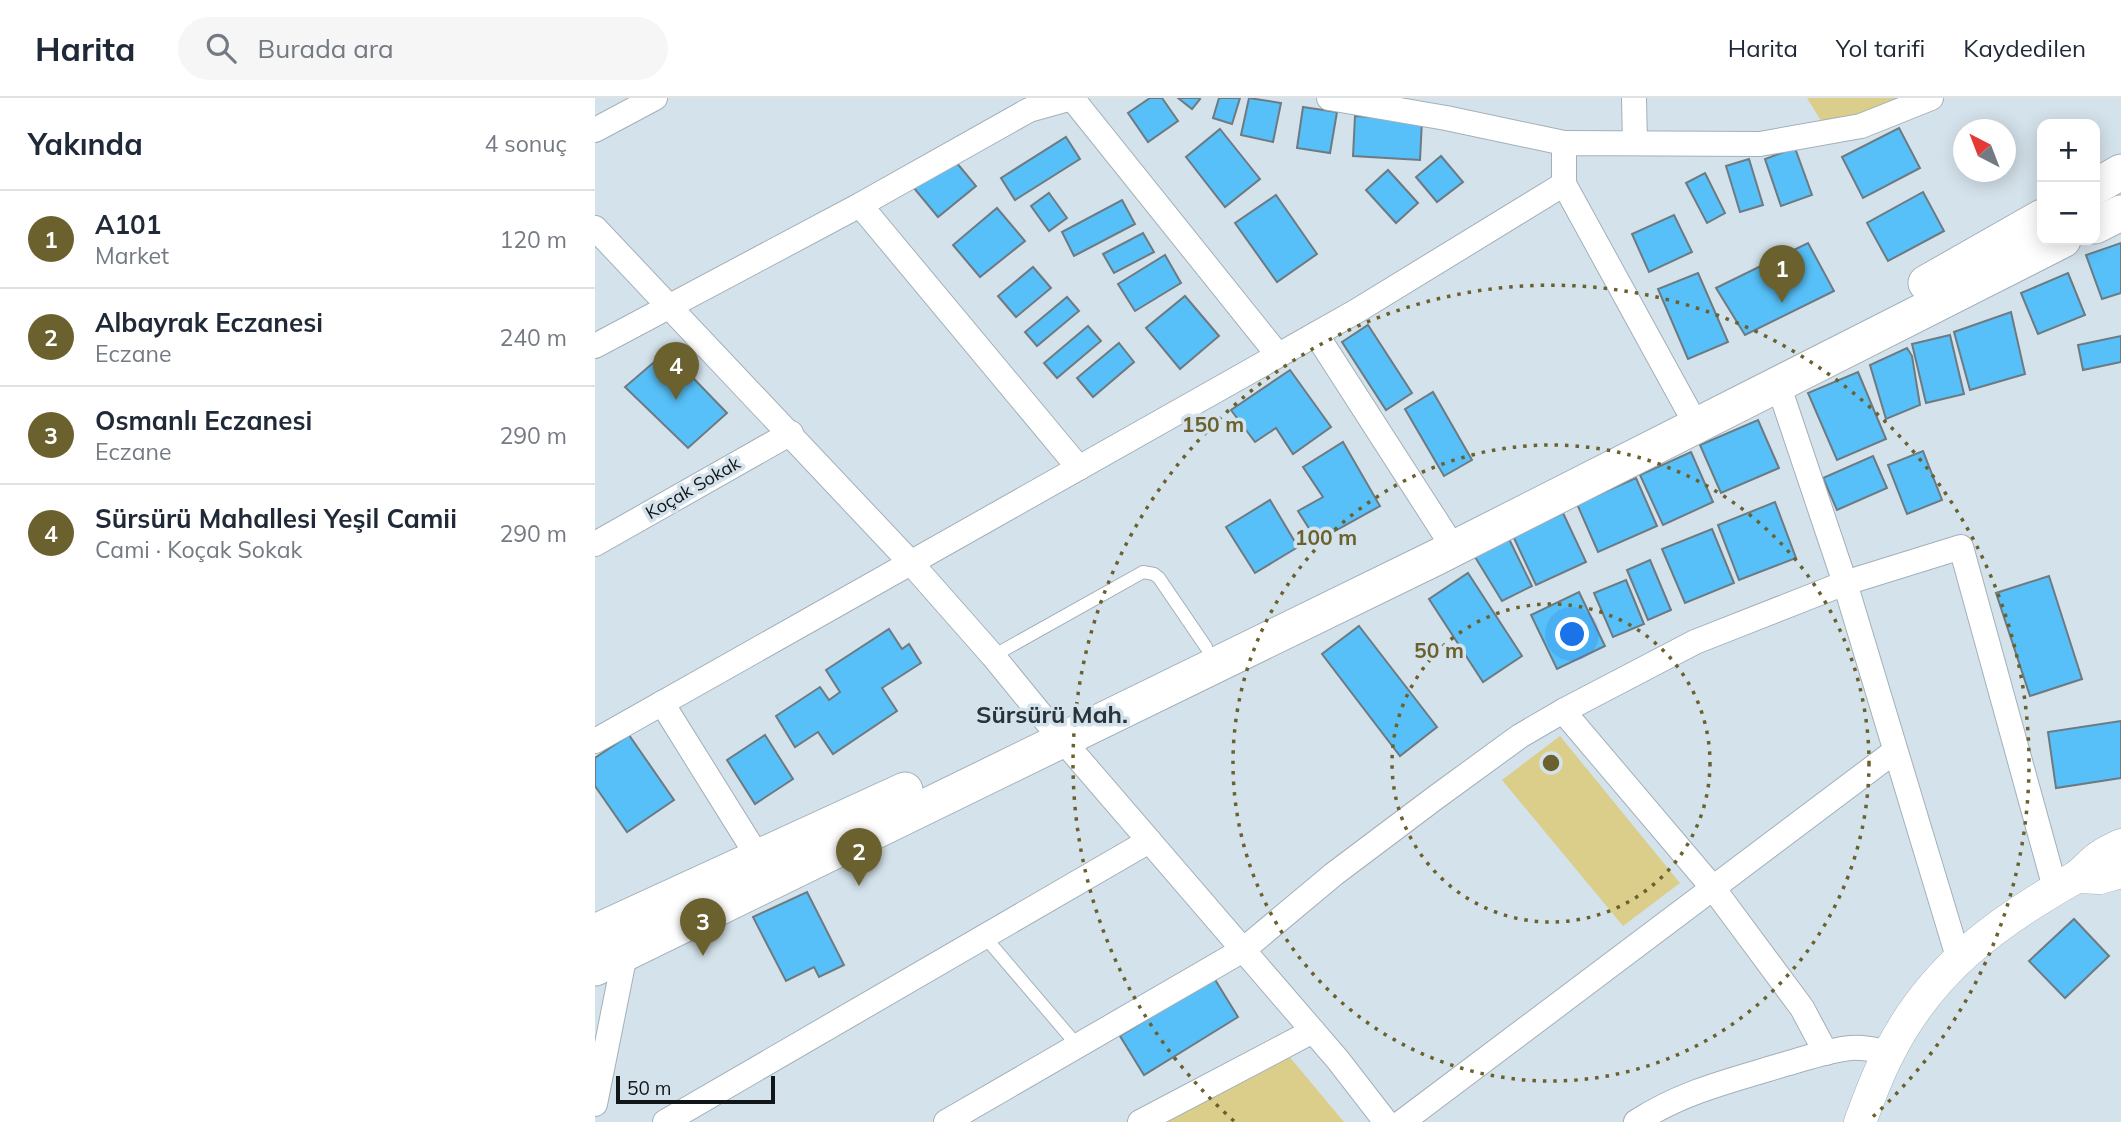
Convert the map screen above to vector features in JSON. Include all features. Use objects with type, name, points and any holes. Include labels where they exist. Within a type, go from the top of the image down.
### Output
[{"type":"main road","points":[[2100,184],[2121,172]]},
{"type":"main road","points":[[2100,224],[2121,213]]},
{"type":"main road","points":[[610,961],[1055,731],[1206,646],[1444,533],[1793,358],[2037,221]]},
{"type":"main road","points":[[595,932],[758,857],[1055,731],[1435,558],[2053,245]]},
{"type":"street","points":[[595,130],[655,98]]},
{"type":"street","points":[[595,346],[860,205],[1029,110],[1072,98],[1278,355]]},
{"type":"street","points":[[1329,98],[1448,108],[1564,143],[1636,144],[1760,144],[1861,126],[1931,98]]},
{"type":"street","points":[[1634,98],[1636,144]]},
{"type":"street","points":[[1564,143],[1563,184],[1688,410]]},
{"type":"street","points":[[597,737],[662,703],[1316,334],[1563,184]]},
{"type":"street","points":[[860,205],[1079,468]]},
{"type":"street","points":[[595,228],[911,563],[1313,1031],[1386,1122]]},
{"type":"street","points":[[1316,334],[1444,533]]},
{"type":"street","points":[[1778,384],[1845,583],[1958,957]]},
{"type":"street","name":"Koçak Sokak","points":[[595,544],[791,433]]},
{"type":"street","points":[[946,1122],[1243,950],[1334,874],[1435,798],[1520,736],[1563,711],[1695,642],[1845,583],[1961,547],[2066,883]]},
{"type":"street","points":[[662,703],[758,857]]},
{"type":"street","points":[[1563,711],[1713,888],[1802,1008],[1826,1053]]},
{"type":"street","points":[[1402,1122],[1895,751]]},
{"type":"street","points":[[665,1122],[1149,841]]},
{"type":"street","points":[[1860,1122],[1889,1053],[1916,1009],[1958,957],[1985,934],[2066,883],[2101,855],[2121,845]]},
{"type":"street","points":[[2066,883],[2121,872]]},
{"type":"street","points":[[595,1104],[610,961]]},
{"type":"street","points":[[1140,1122],[1313,1031]]},
{"type":"street","points":[[1636,1122],[1662,1105],[1697,1090],[1826,1053],[1849,1048],[1866,1048],[1889,1053]]},
{"type":"lane","points":[[993,656],[1143,572],[1159,578],[1206,646]]},
{"type":"lane","points":[[984,936],[1077,1045]]},
{"type":"shaded area","points":[[1807,98],[1898,98],[1849,120],[1823,124]]},
{"type":"shaded area","points":[[1560,736],[1680,883],[1623,926],[1502,780]]},
{"type":"shaded area","points":[[1288,1055],[1344,1122],[1169,1122],[1168,1120]]},
{"type":"building","points":[[1150,98],[1162,98],[1178,121],[1148,142],[1128,113]]},
{"type":"building","points":[[1178,98],[1198,98],[1200,99],[1192,109]]},
{"type":"building","points":[[1219,98],[1240,98],[1232,124],[1213,118]]},
{"type":"building","points":[[1249,98],[1281,103],[1273,142],[1241,135]]},
{"type":"building","points":[[1303,107],[1337,112],[1330,153],[1297,148]]},
{"type":"building","points":[[1355,116],[1422,120],[1420,160],[1353,156]]},
{"type":"building","points":[[1899,128],[1920,168],[1863,198],[1842,157]]},
{"type":"building","points":[[1220,129],[1260,179],[1225,207],[1186,157]]},
{"type":"building","points":[[1066,137],[1080,159],[1015,200],[1001,178]]},
{"type":"building","points":[[1795,148],[1812,195],[1781,206],[1765,159]]},
{"type":"building","points":[[951,156],[976,186],[938,217],[913,187]]},
{"type":"building","points":[[1441,156],[1463,182],[1437,202],[1416,177]]},
{"type":"building","points":[[1749,159],[1763,205],[1740,212],[1726,166]]},
{"type":"building","points":[[1388,170],[1418,203],[1396,223],[1366,190]]},
{"type":"building","points":[[1705,173],[1725,213],[1707,223],[1686,183]]},
{"type":"building","points":[[1923,192],[1944,231],[1888,261],[1867,223]]},
{"type":"building","points":[[1049,193],[1067,218],[1049,231],[1031,206]]},
{"type":"building","points":[[1276,195],[1317,254],[1277,282],[1235,223]]},
{"type":"building","points":[[1122,200],[1135,224],[1074,256],[1062,232]]},
{"type":"building","points":[[997,208],[1025,241],[980,277],[953,245]]},
{"type":"building","points":[[1674,215],[1692,252],[1649,272],[1632,234]]},
{"type":"building","points":[[1143,233],[1154,252],[1114,273],[1103,254]]},
{"type":"building","points":[[1808,243],[1834,291],[1745,335],[1716,288]]},
{"type":"building","points":[[2121,243],[2121,293],[2102,299],[2086,255]]},
{"type":"building","points":[[1165,255],[1181,283],[1135,311],[1118,284]]},
{"type":"building","points":[[1033,267],[1051,288],[1016,317],[998,296]]},
{"type":"building","points":[[1698,273],[1728,342],[1688,359],[1658,289]]},
{"type":"building","points":[[2068,273],[2085,315],[2038,334],[2021,293]]},
{"type":"building","points":[[1185,296],[1219,336],[1180,369],[1146,328]]},
{"type":"building","points":[[1067,297],[1079,311],[1037,346],[1025,332]]},
{"type":"building","points":[[2011,312],[2025,374],[1970,390],[1954,332]]},
{"type":"building","points":[[1368,325],[1412,393],[1386,410],[1342,342]]},
{"type":"building","points":[[1088,326],[1101,341],[1057,378],[1044,363]]},
{"type":"building","points":[[1950,335],[1964,394],[1926,403],[1912,344]]},
{"type":"building","points":[[2121,336],[2121,362],[2083,370],[2078,345]]},
{"type":"building","points":[[1119,343],[1134,362],[1093,397],[1077,378]]},
{"type":"building","points":[[1907,348],[1912,356],[1920,405],[1886,419],[1870,365]]},
{"type":"building","points":[[667,351],[727,413],[688,448],[625,387]]},
{"type":"building","points":[[1290,370],[1331,427],[1293,454],[1276,428],[1255,442],[1231,410]]},
{"type":"building","points":[[1858,372],[1886,439],[1837,460],[1808,393]]},
{"type":"building","points":[[1433,392],[1472,460],[1444,476],[1405,409]]},
{"type":"building","points":[[1758,420],[1779,468],[1721,493],[1700,445]]},
{"type":"building","points":[[1343,442],[1380,506],[1317,541],[1298,511],[1323,497],[1303,467]]},
{"type":"building","points":[[1923,451],[1942,500],[1907,514],[1888,465]]},
{"type":"building","points":[[1691,452],[1713,502],[1663,525],[1640,475]]},
{"type":"building","points":[[1873,456],[1887,488],[1837,510],[1823,478]]},
{"type":"building","points":[[1636,478],[1657,526],[1598,552],[1577,504]]},
{"type":"building","points":[[1270,500],[1298,547],[1255,573],[1226,527]]},
{"type":"building","points":[[1775,502],[1796,558],[1739,580],[1718,525]]},
{"type":"building","points":[[1563,513],[1586,562],[1536,585],[1513,536]]},
{"type":"building","points":[[1712,529],[1734,583],[1685,603],[1662,549]]},
{"type":"building","points":[[1509,539],[1532,586],[1502,601],[1475,557]]},
{"type":"building","points":[[1650,560],[1671,610],[1648,620],[1627,570]]},
{"type":"building","points":[[1468,573],[1522,656],[1483,682],[1429,599]]},
{"type":"building","points":[[2049,576],[2082,679],[2030,696],[1996,593]]},
{"type":"building","points":[[1626,580],[1644,624],[1613,637],[1594,593]]},
{"type":"building","points":[[1579,592],[1605,646],[1557,669],[1531,615]]},
{"type":"building","points":[[1359,626],[1437,727],[1400,756],[1322,654]]},
{"type":"building","points":[[889,629],[902,649],[909,644],[921,663],[882,688],[897,711],[833,754],[818,732],[795,747],[776,716],[820,687],[829,700],[840,692],[826,670]]},
{"type":"building","points":[[2121,721],[2121,778],[2056,788],[2048,732]]},
{"type":"building","points":[[629,735],[674,800],[627,832],[595,786],[595,758]]},
{"type":"building","points":[[765,735],[793,779],[755,804],[727,760]]},
{"type":"building","points":[[807,892],[844,965],[819,977],[814,967],[786,981],[753,917]]},
{"type":"building","points":[[2074,919],[2109,956],[2065,998],[2029,961]]},
{"type":"building","points":[[1214,978],[1238,1017],[1144,1075],[1120,1036]]},
{"type":"place","name":"A101","points":[[1782,303]]},
{"type":"place","name":"Sürsürü Mahallesi Yeşil Camii","points":[[676,400]]},
{"type":"place","name":"Albayrak Eczanesi","points":[[859,886]]},
{"type":"place","name":"Osmanlı Eczanesi","points":[[703,956]]},
{"type":"district","name":"Sürsürü Mah.","points":[[1052,715]]}]
